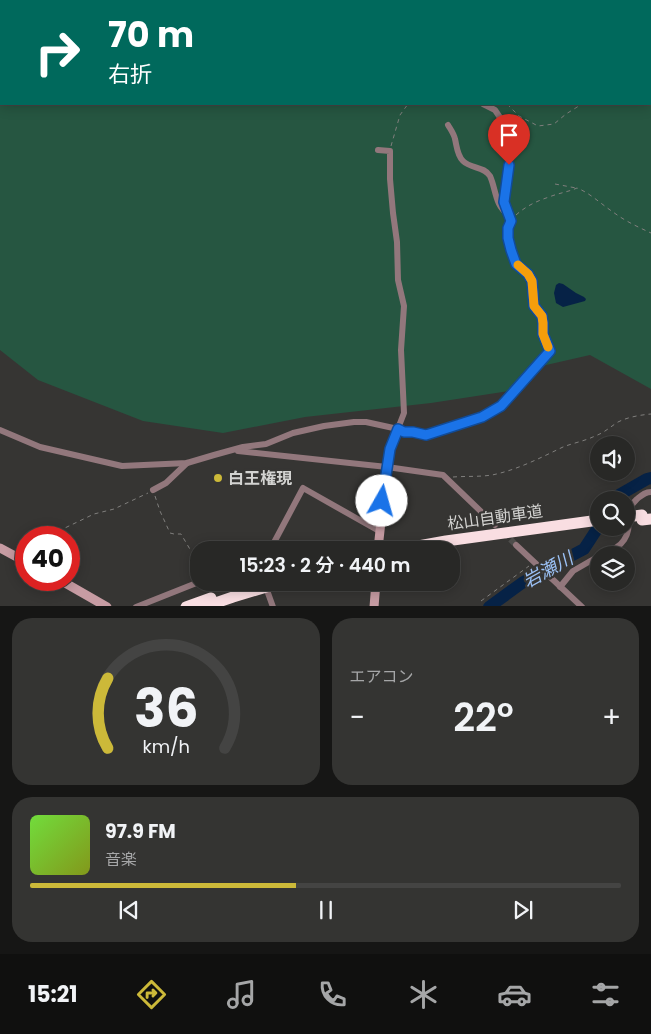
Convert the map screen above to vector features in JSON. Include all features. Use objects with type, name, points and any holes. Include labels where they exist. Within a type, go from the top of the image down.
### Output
[{"type":"highway","name":"松山自動車道","points":[[460,545],[590,522]]},
{"type":"highway","name":"松山自動車道","points":[[446,541],[556,528],[590,526]]},
{"type":"highway","points":[[186,606],[232,591]]},
{"type":"highway","points":[[204,606],[253,591]]},
{"type":"street","points":[[0,430],[40,447],[122,466],[187,463],[234,450],[266,444],[293,433],[354,422],[366,422],[404,432],[426,435],[482,417],[501,406],[550,351],[543,334],[542,316],[534,306],[532,281],[528,274],[516,264],[508,238],[508,228],[511,221],[504,202],[514,137],[495,110],[485,105]]},
{"type":"street","points":[[448,125],[455,137],[459,156],[470,166],[486,171],[490,176],[500,206],[508,214]]},
{"type":"street","points":[[378,150],[390,151],[390,179],[397,242],[398,280],[404,306],[400,350],[404,413],[390,449],[378,541]]},
{"type":"street","points":[[234,450],[443,475],[496,525]]},
{"type":"street","points":[[153,490],[166,483],[187,463]]},
{"type":"street","points":[[275,541],[303,488],[379,531]]},
{"type":"street","points":[[620,546],[628,533],[628,510],[646,492],[651,492]]},
{"type":"street","points":[[516,544],[582,606]]},
{"type":"street","points":[[0,548],[15,556]]},
{"type":"street","points":[[560,587],[573,571],[590,562]]},
{"type":"street","points":[[136,606],[190,585]]},
{"type":"street","points":[[80,591],[107,606]]},
{"type":"street","points":[[374,606],[375,591]]},
{"type":"street","points":[[268,593],[273,606]]},
{"type":"path","points":[[390,151],[400,115],[407,105]]},
{"type":"path","points":[[509,105],[519,116],[538,126],[554,124],[580,105]]},
{"type":"path","points":[[555,184],[584,191],[627,222],[651,233]]},
{"type":"path","points":[[511,221],[528,206],[550,196],[577,188]]},
{"type":"path","points":[[443,475],[454,477],[493,474],[551,454],[564,446],[584,441],[600,434],[617,422],[651,414]]},
{"type":"path","points":[[66,526],[94,514],[114,509],[153,490],[170,533],[181,534],[190,549]]},
{"type":"path","points":[[481,601],[537,565]]},
{"type":"green space","points":[[0,105],[651,105],[651,389],[590,355],[533,368],[509,391],[431,403],[305,417],[223,433],[143,421],[38,380],[0,350]]},
{"type":"water","points":[[559,283],[584,297],[585,301],[563,307],[556,303],[554,293],[556,285]]},
{"type":"waterway","name":"岩瀬川","points":[[626,491],[651,478]]},
{"type":"waterway","name":"岩瀬川","points":[[490,606],[522,583],[584,549],[592,536]]},
{"type":"tunnel","points":[[504,533],[516,545]]},
{"type":"slow traffic","points":[[518,265],[528,274],[532,281],[534,306],[542,316],[542,330],[548,347]]},
{"type":"place","name":"白王権現","points":[[218,478]]},
{"type":"route","points":[[382,501],[390,449],[398,429],[404,432],[426,435],[482,417],[501,406],[550,351],[542,330],[542,316],[534,306],[532,281],[528,274],[516,264],[508,238],[508,228],[511,221],[504,202],[509,165]]}]
